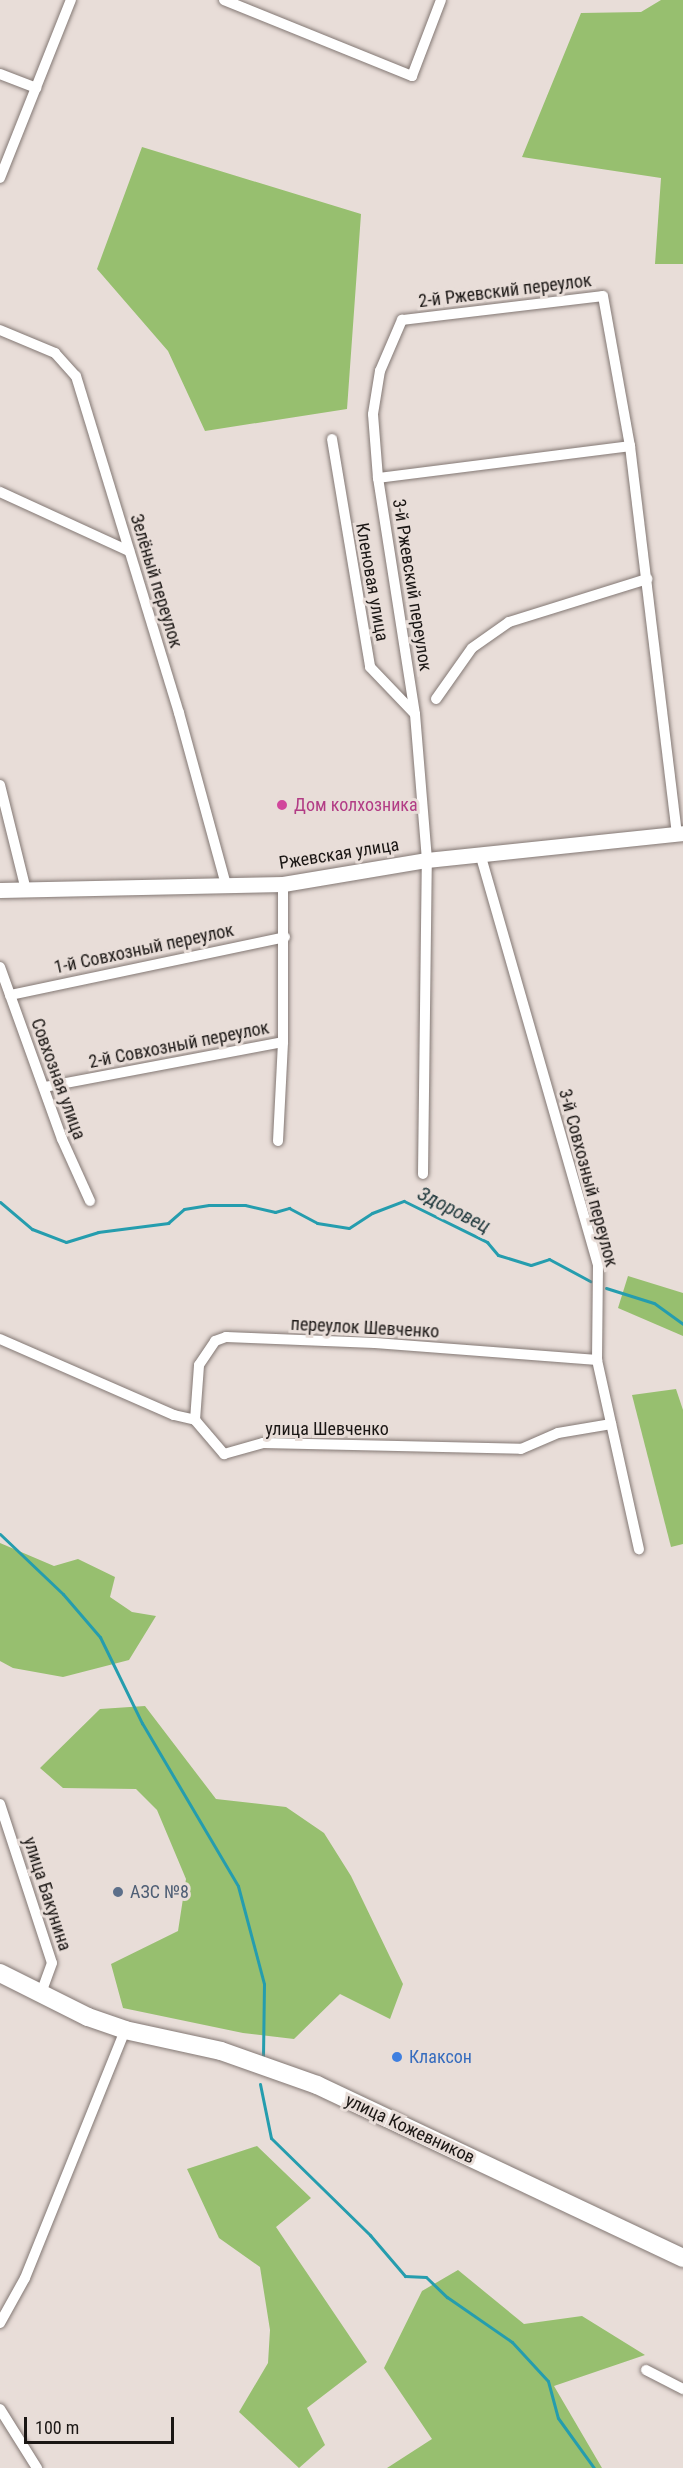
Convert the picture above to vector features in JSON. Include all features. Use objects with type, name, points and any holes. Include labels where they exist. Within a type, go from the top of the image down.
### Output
[{"type":"main road","name":"Ржевская улица","points":[[0,890],[283,884],[427,860],[481,857],[680,833]]},
{"type":"main road","name":"улица Кожевников","points":[[0,1973],[125,2030],[222,2051],[317,2085],[683,2258]]},
{"type":"street","points":[[0,178],[71,0]]},
{"type":"street","points":[[224,0],[412,76],[441,0]]},
{"type":"street","points":[[0,74],[36,88]]},
{"type":"street","name":"2-й Ржевский переулок","points":[[402,320],[603,296],[630,446],[680,833]]},
{"type":"street","name":"3-й Ржевский переулок","points":[[402,320],[380,371],[373,414],[378,478],[415,714],[427,860]]},
{"type":"street","name":"Зелёный переулок","points":[[0,330],[55,353],[76,376],[226,885]]},
{"type":"street","name":"Кленовая улица","points":[[332,439],[370,667],[415,714]]},
{"type":"street","points":[[378,478],[630,446]]},
{"type":"street","points":[[0,492],[129,551]]},
{"type":"street","points":[[436,699],[472,648],[509,622],[647,579]]},
{"type":"street","points":[[0,785],[26,890]]},
{"type":"street","name":"3-й Совхозный переулок","points":[[481,857],[598,1265],[597,1360],[639,1549]]},
{"type":"street","points":[[423,1174],[427,860]]},
{"type":"street","name":"2-й Совхозный переулок","points":[[278,1141],[283,1042],[285,937],[283,884]]},
{"type":"street","name":"1-й Совхозный переулок","points":[[10,995],[285,937]]},
{"type":"street","name":"Совхозная улица","points":[[0,967],[62,1139],[90,1201]]},
{"type":"street","name":"2-й Совхозный переулок","points":[[45,1087],[283,1042]]},
{"type":"street","name":"переулок Шевченко","points":[[195,1420],[199,1365],[215,1341],[226,1337],[375,1343],[597,1360]]},
{"type":"street","points":[[0,1339],[174,1415],[195,1420]]},
{"type":"street","name":"улица Шевченко","points":[[195,1420],[224,1454],[263,1443],[521,1449],[558,1433],[610,1424]]},
{"type":"street","name":"улица Бакунина","points":[[0,1804],[52,1963],[41,1993]]},
{"type":"street","points":[[0,2323],[25,2278],[125,2030]]},
{"type":"street","points":[[646,2370],[683,2389]]},
{"type":"street","points":[[0,2409],[34,2467]]},
{"type":"green space","points":[[661,0],[683,0],[683,264],[655,264],[661,178],[522,157],[581,13],[641,12]]},
{"type":"green space","points":[[142,147],[361,214],[347,409],[205,431],[168,351],[97,269]]},
{"type":"green space","points":[[628,1276],[683,1293],[683,1336],[618,1308]]},
{"type":"green space","points":[[676,1389],[683,1410],[683,1544],[671,1547],[632,1395]]},
{"type":"green space","points":[[0,1543],[54,1566],[78,1559],[115,1577],[110,1597],[132,1612],[156,1616],[129,1660],[63,1677],[13,1668],[0,1661]]},
{"type":"green space","points":[[145,1706],[216,1799],[286,1807],[324,1833],[351,1876],[403,1984],[390,2019],[340,1994],[294,2039],[243,2033],[123,2008],[111,1964],[178,1931],[186,1879],[157,1810],[136,1789],[63,1788],[40,1768],[100,1709]]},
{"type":"green space","points":[[257,2146],[311,2198],[276,2227],[367,2362],[307,2408],[325,2445],[299,2468],[239,2412],[268,2363],[270,2330],[260,2267],[219,2238],[187,2169]]},
{"type":"green space","points":[[458,2270],[524,2324],[582,2316],[645,2355],[554,2386],[602,2468],[387,2468],[432,2439],[384,2368],[422,2291]]},
{"type":"waterway","name":"Здоровец","points":[[0,1202],[32,1229],[66,1242],[98,1232],[168,1223],[184,1209],[209,1205],[245,1205],[275,1212],[289,1208],[317,1223],[349,1228],[372,1213],[404,1201],[487,1242],[498,1255],[531,1265],[549,1259],[590,1281]]},
{"type":"waterway","name":"Здоровец","points":[[606,1288],[654,1303],[683,1324]]},
{"type":"waterway","points":[[0,1534],[63,1594],[100,1637],[142,1723],[238,1886],[264,1984],[263,2056]]},
{"type":"waterway","points":[[260,2084],[271,2138],[370,2235],[405,2276],[426,2277],[447,2297],[512,2342],[548,2381],[558,2418],[594,2468]]},
{"type":"place","name":"Дом колхозника","points":[[282,805]]},
{"type":"place","name":"АЗС №8","points":[[118,1892]]},
{"type":"place","name":"Клаксон","points":[[397,2057]]}]
